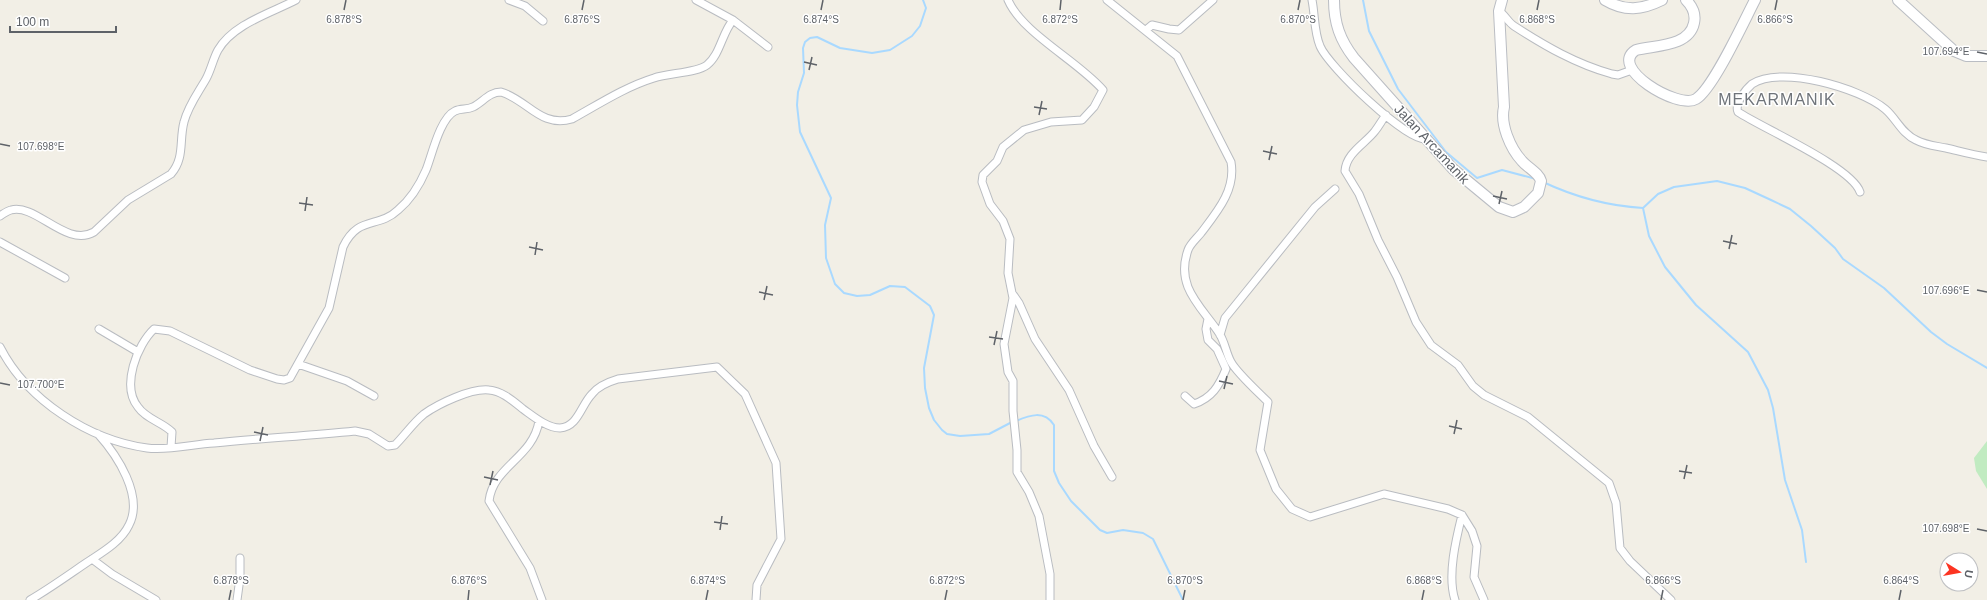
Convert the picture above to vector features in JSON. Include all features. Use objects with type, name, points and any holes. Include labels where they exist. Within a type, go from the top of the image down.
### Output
[{"type":"street","points":[[0,216],[12,209],[19,209],[76,236],[88,235],[94,232],[128,200],[171,174],[176,168],[180,157],[183,124],[187,111],[208,75],[218,50],[224,43],[247,24],[296,0]]},
{"type":"street","points":[[509,0],[525,6],[543,21]]},
{"type":"street","points":[[696,0],[733,20],[768,47]]},
{"type":"street","points":[[1008,0],[1013,10],[1025,24],[1065,55],[1103,90],[1094,107],[1082,120],[1051,122],[1024,130],[1014,137],[1003,147],[997,161],[984,175],[984,190],[990,204],[1003,221],[1010,239],[1008,273],[1012,302],[1004,344],[1008,372],[1013,380],[1013,411],[1017,450],[1017,472],[1029,492],[1039,516],[1050,574],[1050,600]]},
{"type":"street","points":[[1107,0],[1177,56],[1231,162],[1233,172],[1231,186],[1222,203],[1188,248],[1184,268],[1186,284],[1196,304],[1220,335],[1231,363],[1268,402],[1260,450],[1276,489],[1292,509],[1310,517],[1384,494],[1448,509],[1462,515],[1472,531],[1477,546],[1474,577],[1484,600]]},
{"type":"street","points":[[1146,30],[1152,25],[1179,30],[1213,0]]},
{"type":"street","points":[[1312,0],[1318,38],[1322,51],[1349,84],[1386,115],[1416,137],[1427,139]]},
{"type":"street","name":"Jalan Arcamanik","points":[[1334,0],[1335,18],[1345,46],[1405,116],[1465,180],[1504,210],[1512,212],[1521,209],[1538,193],[1541,185],[1541,178],[1522,161],[1511,145],[1502,116],[1504,107],[1499,11],[1502,0]]},
{"type":"street","points":[[1605,0],[1618,7],[1633,10],[1662,0]]},
{"type":"street","points":[[1686,0],[1693,8],[1695,19],[1689,34],[1676,42],[1632,52],[1629,59],[1632,70],[1640,80],[1684,102],[1696,99],[1711,82],[1755,0]]},
{"type":"street","points":[[1898,0],[1954,51],[1966,56],[1987,56]]},
{"type":"street","points":[[1499,11],[1512,25],[1556,53],[1612,74],[1632,70]]},
{"type":"street","points":[[171,447],[172,432],[138,407],[133,397],[131,381],[133,365],[138,352],[148,335],[154,329],[170,331],[228,361],[277,379],[284,380],[290,378],[329,308],[343,247],[347,238],[360,226],[387,218],[398,210],[418,185],[426,170],[445,122],[454,111],[473,107],[487,96],[496,92],[501,92],[544,118],[555,121],[572,119],[628,88],[653,78],[700,69],[708,65],[728,25],[733,20]]},
{"type":"street","points":[[1860,192],[1845,174],[1738,112],[1738,104],[1748,88],[1755,83],[1773,78],[1809,79],[1828,83],[1865,97],[1880,105],[1889,113],[1905,133],[1918,141],[1987,157]]},
{"type":"street","points":[[1386,115],[1375,132],[1346,163],[1345,171],[1359,194],[1378,240],[1397,277],[1416,322],[1432,344],[1458,365],[1473,386],[1484,395],[1528,418],[1609,483],[1616,503],[1620,548],[1630,561],[1671,600]]},
{"type":"street","points":[[1220,335],[1225,318],[1315,208],[1335,189]]},
{"type":"street","points":[[0,242],[65,278]]},
{"type":"street","points":[[1010,290],[1019,303],[1035,339],[1069,390],[1094,446],[1112,477]]},
{"type":"street","points":[[1185,396],[1194,404],[1209,396],[1220,384],[1226,369],[1217,349],[1208,340],[1206,329],[1208,319]]},
{"type":"street","points":[[99,329],[138,352]]},
{"type":"street","points":[[0,347],[22,379],[37,396],[70,418],[98,434],[148,448],[355,431],[369,434],[388,446],[395,445],[424,415],[444,403],[467,393],[488,390],[505,395],[539,421],[558,428],[569,426],[592,394],[605,384],[618,379],[717,367],[745,394],[776,462],[781,539],[757,585],[756,600]]},
{"type":"street","points":[[298,364],[347,381],[374,396]]},
{"type":"street","points":[[539,421],[535,437],[529,447],[494,483],[490,492],[489,501],[530,568],[542,600]]},
{"type":"street","points":[[30,600],[92,559],[122,535],[129,526],[133,514],[133,500],[120,464],[111,449],[98,434]]},
{"type":"street","points":[[1455,600],[1452,578],[1462,515]]},
{"type":"street","points":[[237,600],[240,578],[240,558]]},
{"type":"street","points":[[92,559],[112,574],[156,600]]},
{"type":"green space","points":[[1987,441],[1987,489],[1976,471],[1974,458]]},
{"type":"waterway","points":[[923,0],[926,8],[920,26],[912,36],[890,50],[872,53],[840,48],[817,37],[810,38],[805,42],[803,48],[804,73],[798,92],[797,105],[800,132],[831,198],[825,225],[826,258],[835,284],[844,293],[857,296],[870,295],[890,286],[905,287],[930,306],[934,315],[924,368],[925,388],[929,408],[934,420],[942,430],[947,434],[960,436],[989,434],[1012,422]]},
{"type":"waterway","points":[[1363,0],[1369,31],[1398,89],[1446,152],[1477,178],[1502,170],[1536,179]]},
{"type":"waterway","points":[[1543,182],[1592,200],[1643,208],[1658,194],[1674,187],[1717,181],[1745,188],[1790,209],[1835,248],[1843,259],[1884,288],[1931,332],[1947,344],[1987,368]]},
{"type":"waterway","points":[[1643,208],[1649,236],[1665,267],[1696,305],[1748,352],[1768,390],[1773,408],[1785,480],[1802,530],[1806,562]]},
{"type":"waterway","points":[[1016,421],[1036,415],[1046,417],[1050,420],[1054,425],[1054,471],[1059,483],[1071,501],[1100,530],[1107,533],[1123,530],[1143,533],[1153,539],[1183,600]]},
{"type":"district","name":"MEKARMANIK","points":[[1777,99]]}]
